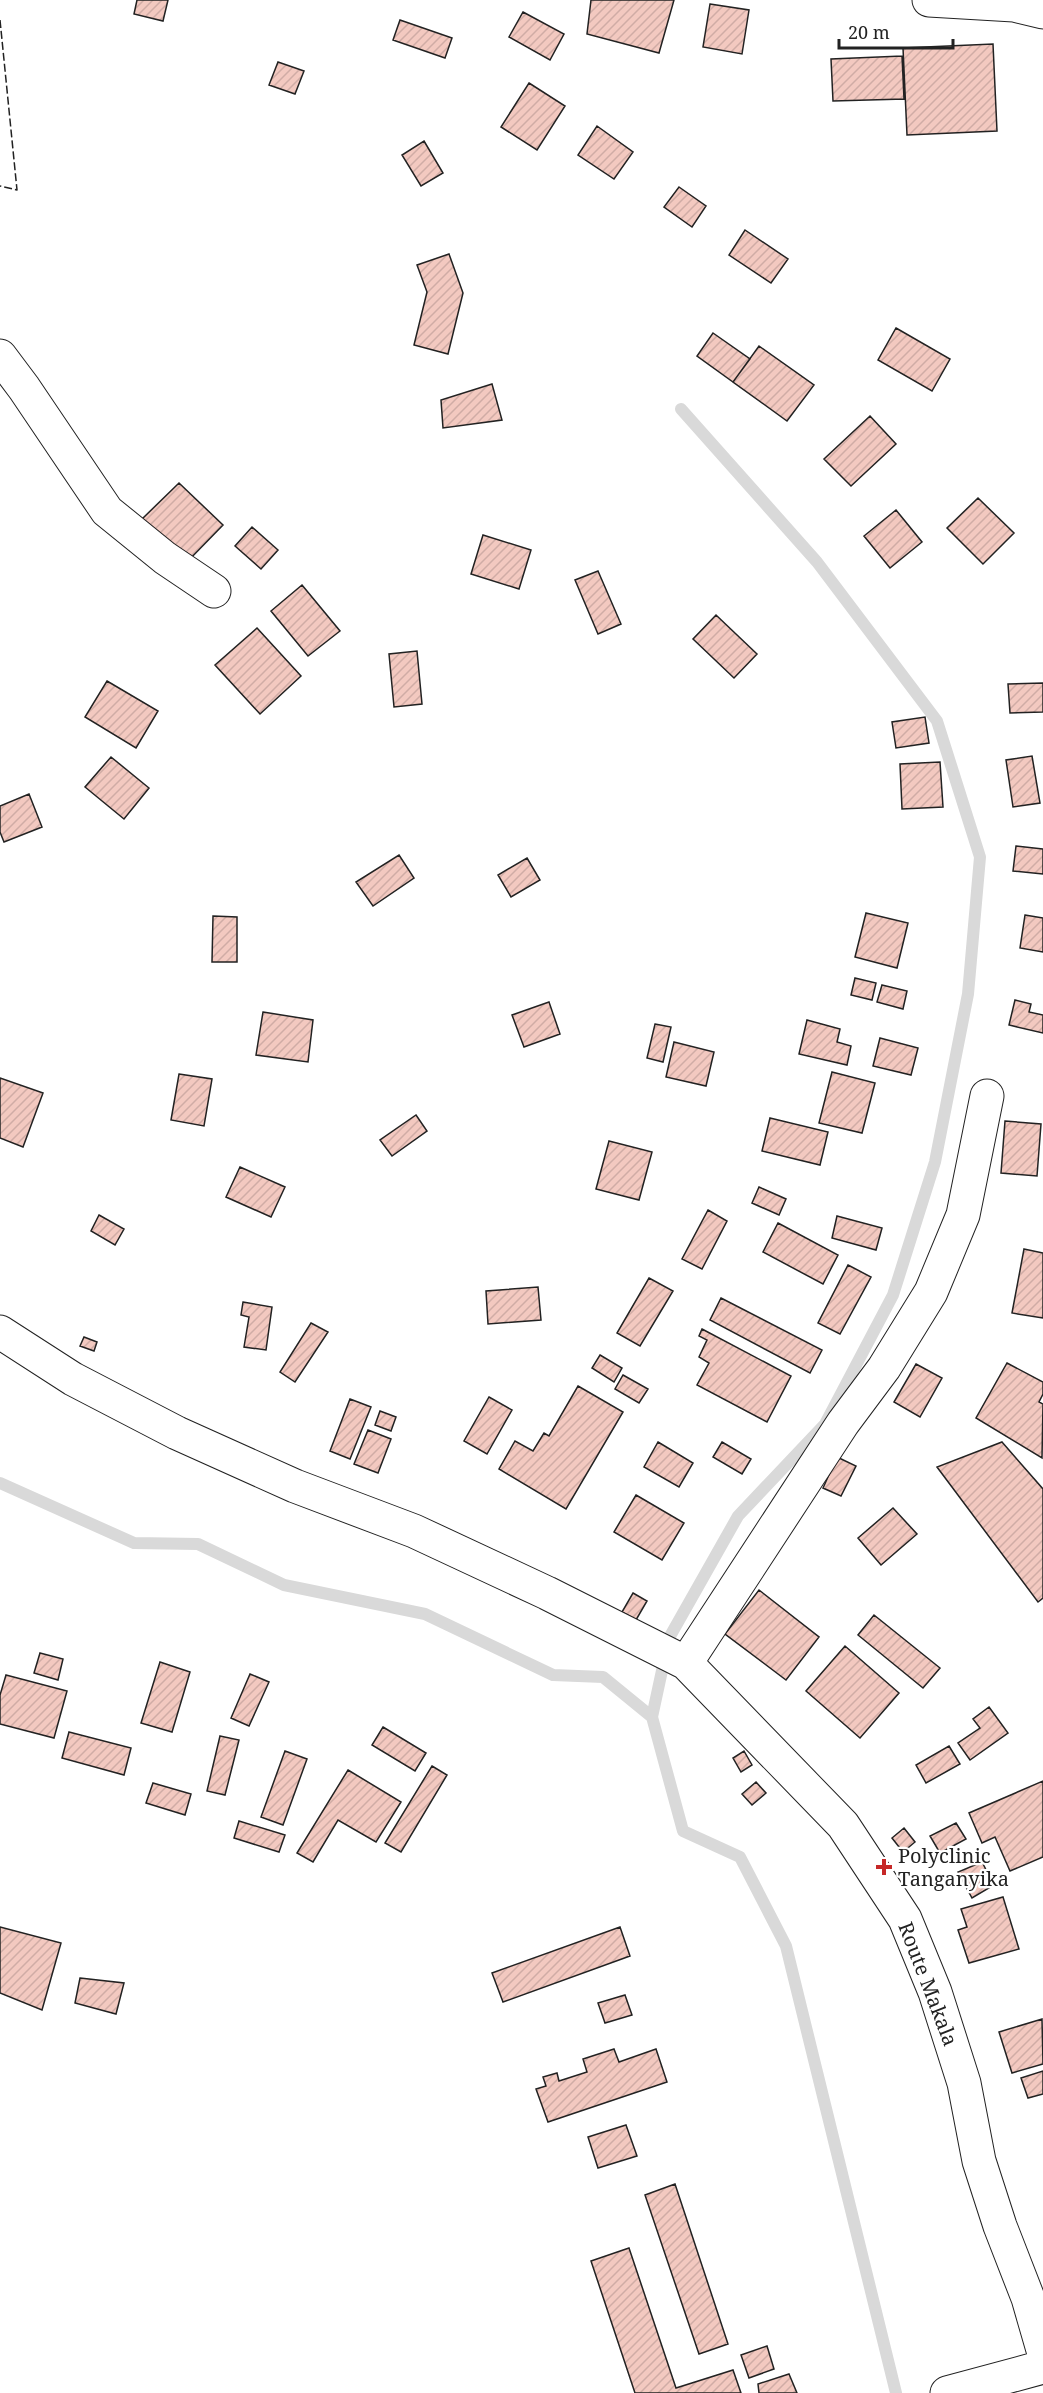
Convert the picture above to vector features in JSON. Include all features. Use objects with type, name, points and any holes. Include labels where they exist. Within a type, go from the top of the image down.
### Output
[{"type":"street","points":[[928,0],[1014,5],[1043,12]]},
{"type":"street","points":[[0,356],[107,511],[165,558],[214,591]]},
{"type":"street","points":[[686,1664],[843,1423],[885,1368],[931,1292],[963,1215],[987,1096]]},
{"type":"street","name":"Route Makala","points":[[0,1332],[73,1379],[177,1433],[295,1486],[414,1531],[643,1640],[686,1664],[843,1825],[905,1919],[935,1992],[964,2083],[979,2161],[1000,2226],[1028,2298],[1043,2350]]},
{"type":"street","points":[[947,2393],[1043,2367]]},
{"type":"building","points":[[137,0],[168,0],[163,21],[134,14]]},
{"type":"building","points":[[591,0],[674,0],[659,53],[587,34]]},
{"type":"building","points":[[710,4],[749,10],[742,54],[703,47]]},
{"type":"building","points":[[523,12],[564,34],[550,60],[509,37]]},
{"type":"building","points":[[400,20],[452,38],[445,58],[393,40]]},
{"type":"building","points":[[993,44],[997,131],[907,135],[903,48]]},
{"type":"building","points":[[902,56],[904,99],[833,101],[831,59]]},
{"type":"building","points":[[278,62],[304,71],[295,94],[269,85]]},
{"type":"building","points":[[529,83],[565,106],[537,150],[501,127]]},
{"type":"building","points":[[597,126],[633,152],[614,179],[578,155]]},
{"type":"building","points":[[424,141],[443,173],[421,186],[402,155]]},
{"type":"building","points":[[679,187],[706,206],[692,227],[664,207]]},
{"type":"building","points":[[745,230],[788,259],[771,283],[729,255]]},
{"type":"building","points":[[449,254],[463,293],[448,354],[414,345],[427,292],[417,265]]},
{"type":"building","points":[[896,328],[950,359],[932,391],[878,360]]},
{"type":"building","points":[[713,333],[750,359],[733,382],[697,356]]},
{"type":"building","points":[[759,346],[814,385],[787,421],[733,382]]},
{"type":"building","points":[[492,384],[502,420],[443,428],[441,400]]},
{"type":"building","points":[[870,416],[896,444],[851,486],[824,459]]},
{"type":"building","points":[[179,483],[223,525],[186,563],[142,519]]},
{"type":"building","points":[[978,498],[1014,533],[983,564],[947,528]]},
{"type":"building","points":[[896,510],[922,542],[890,568],[864,536]]},
{"type":"building","points":[[252,527],[278,550],[261,569],[235,546]]},
{"type":"building","points":[[483,535],[531,550],[519,589],[471,574]]},
{"type":"building","points":[[598,571],[621,624],[598,634],[575,580]]},
{"type":"building","points":[[302,585],[340,631],[308,656],[271,611]]},
{"type":"building","points":[[716,615],[757,654],[734,678],[693,639]]},
{"type":"building","points":[[257,628],[301,676],[260,714],[215,665]]},
{"type":"building","points":[[417,651],[422,704],[394,707],[389,654]]},
{"type":"building","points":[[107,681],[158,711],[136,748],[85,717]]},
{"type":"building","points":[[1043,683],[1043,712],[1010,713],[1008,684]]},
{"type":"building","points":[[925,717],[929,743],[896,748],[892,722]]},
{"type":"building","points":[[1032,756],[1040,803],[1013,807],[1006,760]]},
{"type":"building","points":[[111,757],[149,788],[124,819],[85,787]]},
{"type":"building","points":[[940,762],[943,807],[902,809],[900,764]]},
{"type":"building","points":[[29,794],[42,827],[4,842],[0,832],[0,806]]},
{"type":"building","points":[[1016,846],[1043,849],[1043,874],[1013,871]]},
{"type":"building","points":[[399,855],[414,878],[373,906],[356,882]]},
{"type":"building","points":[[527,858],[540,880],[511,897],[498,875]]},
{"type":"building","points":[[866,913],[908,923],[897,968],[855,957]]},
{"type":"building","points":[[1025,915],[1043,918],[1043,952],[1020,948]]},
{"type":"building","points":[[213,916],[237,917],[237,962],[212,962]]},
{"type":"building","points":[[855,978],[876,983],[872,1000],[851,995]]},
{"type":"building","points":[[882,985],[907,991],[903,1009],[877,1002]]},
{"type":"building","points":[[1015,1000],[1031,1004],[1029,1012],[1043,1015],[1043,1033],[1009,1025]]},
{"type":"building","points":[[549,1002],[560,1034],[524,1047],[512,1015]]},
{"type":"building","points":[[263,1012],[313,1020],[308,1062],[256,1055]]},
{"type":"building","points":[[807,1020],[840,1029],[837,1042],[851,1046],[847,1065],[799,1054]]},
{"type":"building","points":[[655,1024],[671,1027],[663,1062],[647,1058]]},
{"type":"building","points":[[880,1038],[918,1048],[911,1075],[873,1066]]},
{"type":"building","points":[[674,1042],[714,1052],[706,1086],[666,1077]]},
{"type":"building","points":[[832,1072],[875,1083],[862,1133],[819,1123]]},
{"type":"building","points":[[179,1074],[212,1079],[204,1126],[171,1120]]},
{"type":"building","points":[[0,1078],[43,1093],[23,1147],[0,1138]]},
{"type":"building","points":[[416,1115],[427,1131],[392,1156],[380,1140]]},
{"type":"building","points":[[770,1118],[828,1132],[820,1165],[762,1151]]},
{"type":"building","points":[[1005,1121],[1041,1124],[1037,1176],[1001,1173]]},
{"type":"building","points":[[609,1141],[652,1152],[639,1200],[596,1189]]},
{"type":"building","points":[[240,1167],[285,1187],[271,1217],[226,1197]]},
{"type":"building","points":[[759,1187],[786,1199],[779,1215],[752,1203]]},
{"type":"building","points":[[708,1210],[727,1221],[702,1269],[682,1259]]},
{"type":"building","points":[[99,1215],[124,1229],[115,1245],[91,1231]]},
{"type":"building","points":[[837,1216],[882,1228],[876,1250],[832,1238]]},
{"type":"building","points":[[778,1223],[838,1255],[823,1284],[763,1252]]},
{"type":"building","points":[[1024,1249],[1043,1253],[1043,1318],[1012,1313]]},
{"type":"building","points":[[848,1265],[871,1277],[840,1334],[818,1323]]},
{"type":"building","points":[[649,1278],[673,1291],[640,1346],[617,1333]]},
{"type":"building","points":[[538,1287],[541,1320],[488,1324],[486,1291]]},
{"type":"building","points":[[721,1298],[822,1350],[810,1373],[710,1320]]},
{"type":"building","points":[[243,1302],[272,1307],[266,1350],[244,1347],[249,1317],[241,1315]]},
{"type":"building","points":[[311,1323],[328,1332],[295,1382],[280,1372]]},
{"type":"building","points":[[702,1329],[791,1376],[767,1422],[697,1385],[709,1363],[699,1357],[707,1340],[699,1336]]},
{"type":"building","points":[[84,1337],[97,1342],[94,1351],[80,1346]]},
{"type":"building","points":[[600,1355],[622,1368],[614,1382],[592,1368]]},
{"type":"building","points":[[1007,1363],[1043,1382],[1043,1394],[1039,1402],[1043,1404],[1042,1458],[976,1418]]},
{"type":"building","points":[[916,1364],[942,1378],[920,1417],[894,1402]]},
{"type":"building","points":[[623,1375],[648,1389],[639,1403],[615,1389]]},
{"type":"building","points":[[578,1386],[623,1412],[566,1509],[499,1469],[515,1441],[533,1451],[544,1433],[549,1436]]},
{"type":"building","points":[[489,1397],[512,1410],[487,1454],[464,1441]]},
{"type":"building","points":[[350,1399],[371,1407],[350,1459],[330,1451]]},
{"type":"building","points":[[380,1411],[396,1417],[391,1431],[375,1425]]},
{"type":"building","points":[[368,1430],[391,1439],[378,1473],[354,1464]]},
{"type":"building","points":[[658,1442],[693,1463],[679,1487],[644,1467]]},
{"type":"building","points":[[722,1442],[751,1459],[742,1474],[713,1457]]},
{"type":"building","points":[[1002,1442],[1043,1489],[1043,1598],[1038,1602],[937,1467]]},
{"type":"building","points":[[837,1457],[856,1466],[841,1496],[823,1488]]},
{"type":"building","points":[[636,1495],[684,1523],[662,1560],[614,1532]]},
{"type":"building","points":[[893,1508],[917,1534],[881,1565],[858,1538]]},
{"type":"building","points":[[759,1590],[819,1637],[786,1680],[725,1634]]},
{"type":"building","points":[[633,1593],[647,1601],[636,1620],[622,1612]]},
{"type":"building","points":[[874,1615],[940,1668],[923,1688],[858,1635]]},
{"type":"building","points":[[845,1646],[899,1693],[860,1738],[806,1691]]},
{"type":"building","points":[[40,1653],[63,1659],[58,1680],[34,1673]]},
{"type":"building","points":[[160,1662],[190,1672],[172,1732],[141,1723]]},
{"type":"building","points":[[250,1674],[269,1682],[249,1726],[231,1718]]},
{"type":"building","points":[[6,1675],[67,1691],[54,1738],[0,1724],[0,1695]]},
{"type":"building","points":[[989,1707],[1008,1733],[970,1760],[958,1743],[980,1728],[973,1719]]},
{"type":"building","points":[[383,1727],[426,1753],[415,1771],[372,1745]]},
{"type":"building","points":[[69,1732],[131,1748],[124,1775],[62,1758]]},
{"type":"building","points":[[220,1736],[239,1740],[225,1795],[207,1791]]},
{"type":"building","points":[[949,1746],[960,1764],[926,1783],[916,1765]]},
{"type":"building","points":[[285,1751],[307,1759],[283,1825],[261,1817]]},
{"type":"building","points":[[744,1751],[752,1765],[741,1772],[733,1758]]},
{"type":"building","points":[[432,1766],[447,1775],[401,1852],[385,1843]]},
{"type":"building","points":[[348,1770],[401,1802],[376,1842],[338,1820],[313,1862],[297,1853]]},
{"type":"building","points":[[1043,1781],[1043,1857],[1010,1871],[995,1837],[982,1843],[969,1813]]},
{"type":"building","points":[[756,1782],[766,1793],[752,1805],[742,1794]]},
{"type":"building","points":[[153,1783],[191,1794],[185,1815],[146,1803]]},
{"type":"building","points":[[239,1821],[285,1835],[279,1852],[234,1838]]},
{"type":"building","points":[[956,1823],[966,1839],[940,1853],[930,1836]]},
{"type":"building","points":[[904,1828],[915,1842],[903,1852],[892,1838]]},
{"type":"building","points":[[982,1862],[994,1885],[972,1898],[958,1872]]},
{"type":"building","points":[[1003,1897],[1019,1949],[969,1963],[958,1930],[967,1927],[961,1909]]},
{"type":"building","points":[[0,1927],[61,1943],[42,2010],[0,1993]]},
{"type":"building","points":[[620,1927],[630,1956],[503,2002],[492,1973]]},
{"type":"building","points":[[80,1978],[124,1983],[116,2014],[75,2003]]},
{"type":"building","points":[[625,1995],[632,2015],[605,2023],[598,2003]]},
{"type":"building","points":[[1042,2019],[1043,2064],[1012,2073],[999,2032]]},
{"type":"building","points":[[614,2049],[619,2062],[656,2049],[667,2082],[548,2122],[536,2089],[546,2086],[543,2077],[557,2073],[559,2081],[587,2072],[583,2059]]},
{"type":"building","points":[[1043,2071],[1043,2094],[1028,2098],[1021,2078]]},
{"type":"building","points":[[626,2125],[637,2156],[598,2168],[588,2137]]},
{"type":"building","points":[[675,2184],[728,2344],[699,2354],[645,2195]]},
{"type":"building","points":[[629,2248],[676,2388],[733,2370],[741,2393],[635,2393],[591,2261]]},
{"type":"building","points":[[767,2346],[774,2369],[749,2378],[741,2355]]},
{"type":"building","points":[[789,2374],[797,2393],[759,2393],[758,2384]]},
{"type":"waterway","points":[[652,1717],[669,1638],[738,1516],[825,1424],[893,1295],[935,1162],[968,994],[980,857],[937,721],[817,562],[681,409]]},
{"type":"waterway","points":[[0,1483],[134,1543],[198,1544],[284,1585],[425,1614],[553,1675],[603,1677],[652,1717],[683,1831],[740,1857],[786,1946],[896,2393]]},
{"type":"fence","points":[[0,20],[17,190],[0,186]]},
{"type":"place","name":"Polyclinic Tanganyika","points":[[884,1867]]}]
